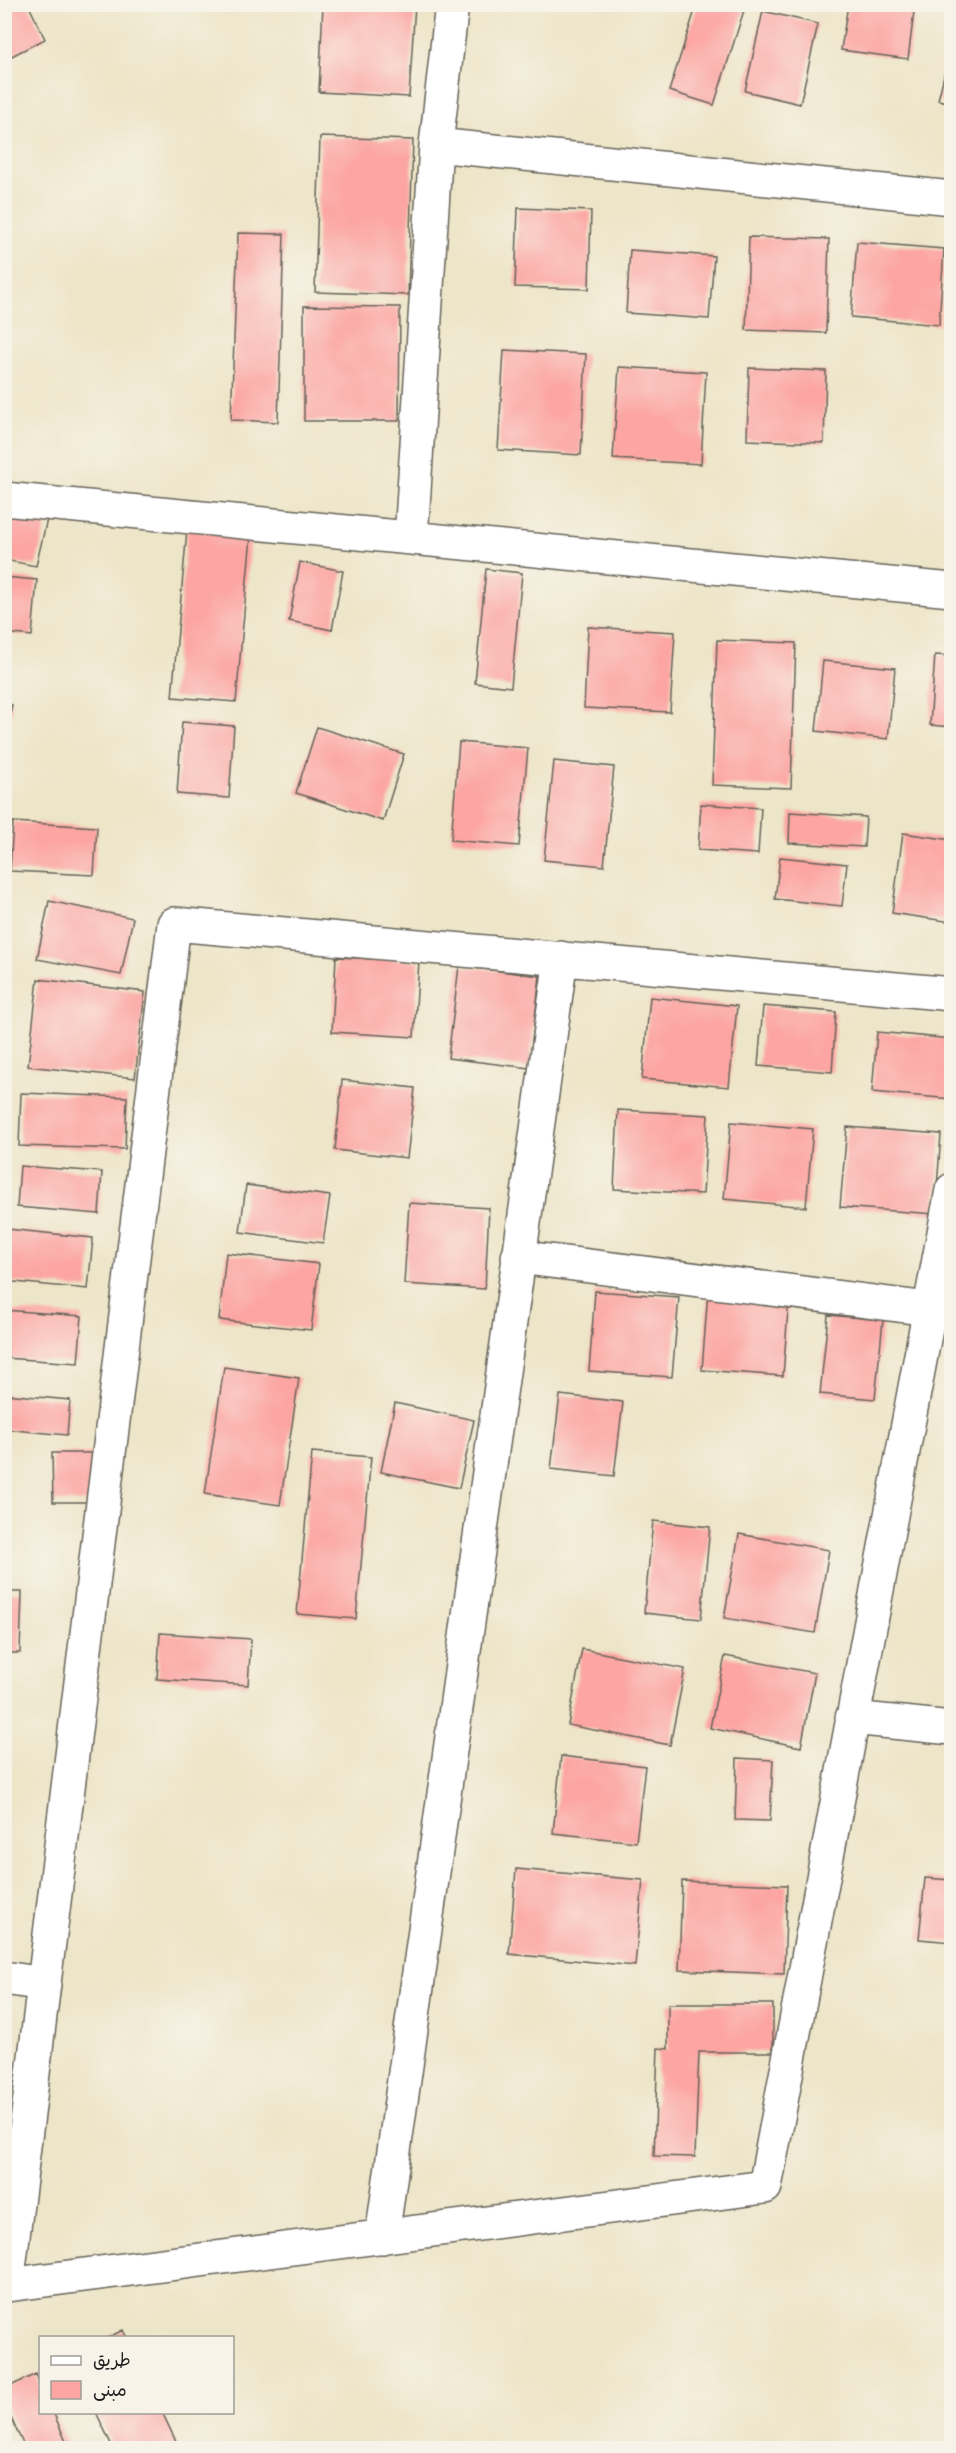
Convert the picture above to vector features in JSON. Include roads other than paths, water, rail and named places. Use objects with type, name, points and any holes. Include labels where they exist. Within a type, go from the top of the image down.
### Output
[{"type":"street","points":[[411,538],[436,144],[452,4]]},
{"type":"street","points":[[436,144],[951,198]]},
{"type":"street","points":[[4,500],[951,590]]},
{"type":"street","points":[[951,994],[174,924],[7,2285],[765,2187],[951,1190]]},
{"type":"street","points":[[382,2237],[561,958]]},
{"type":"street","points":[[518,1257],[929,1309]]},
{"type":"street","points":[[852,1718],[951,1728]]},
{"type":"street","points":[[4,1978],[44,1984]]}]
